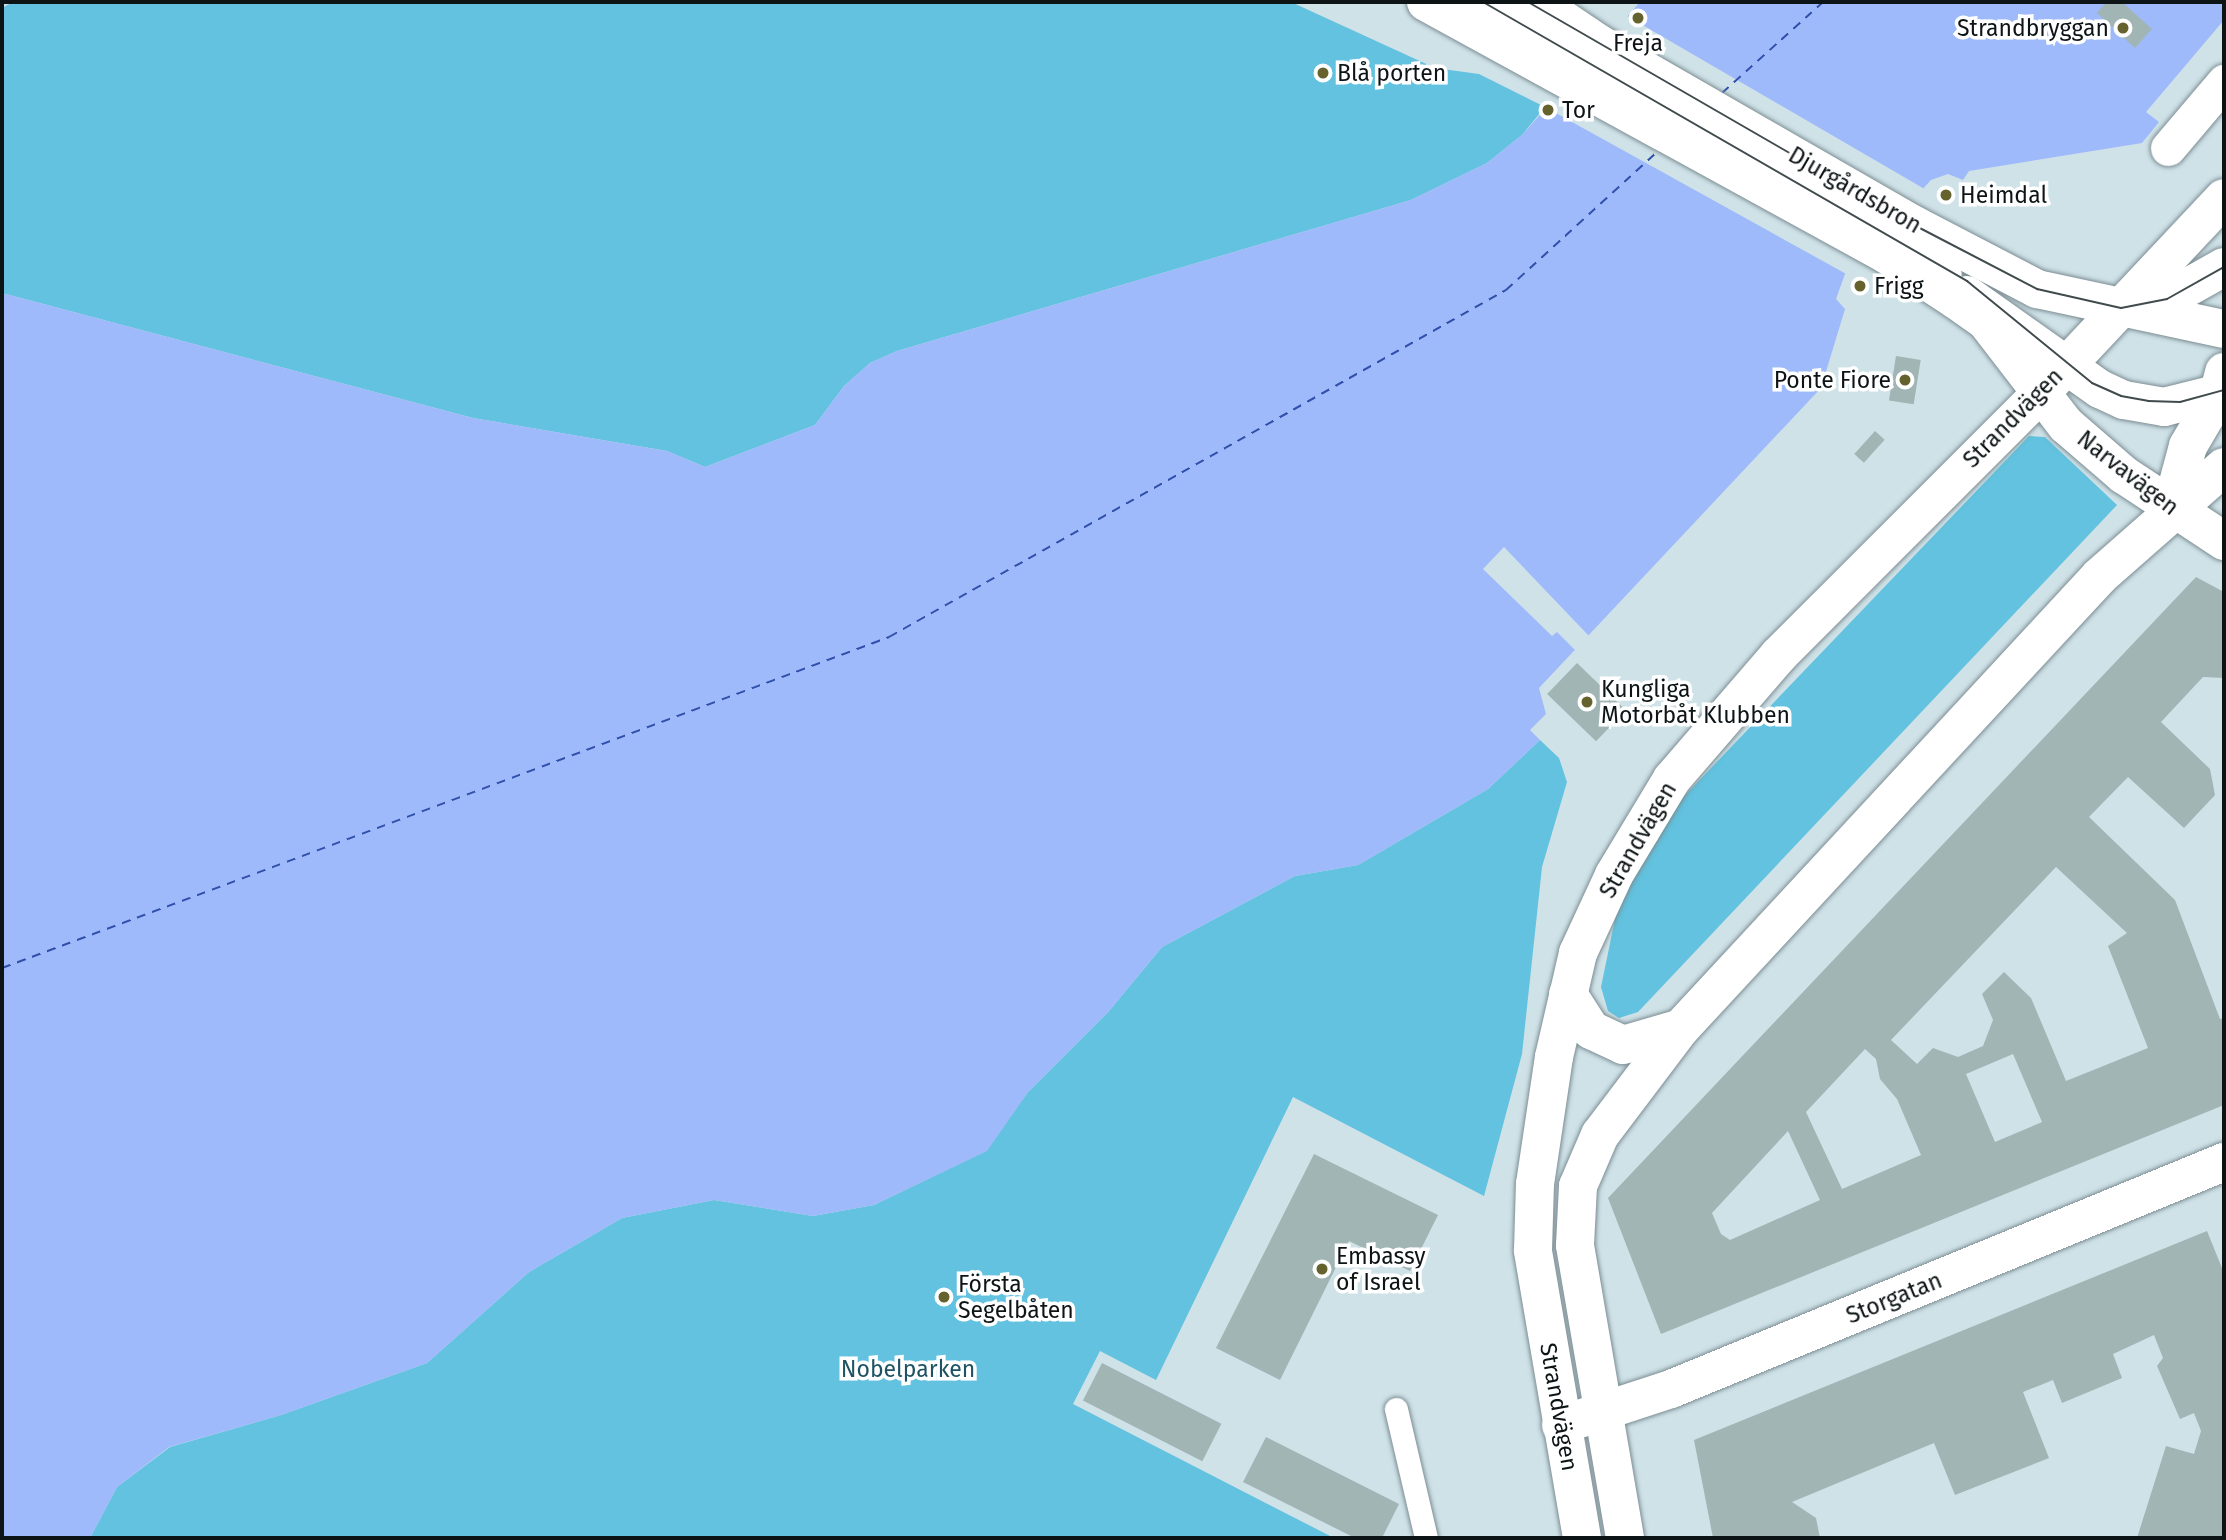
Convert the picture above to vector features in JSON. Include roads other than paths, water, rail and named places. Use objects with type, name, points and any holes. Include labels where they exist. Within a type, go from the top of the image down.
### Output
[{"type":"street","points":[[1426,2],[1585,62]]},
{"type":"street","points":[[1483,2],[1585,62]]},
{"type":"street","points":[[1528,2],[1585,62]]},
{"type":"street","points":[[1537,2],[1585,62]]},
{"type":"street","name":"Djurgårdsbron","points":[[1585,62],[1900,240],[2037,289],[2120,308]]},
{"type":"street","points":[[2168,148],[2224,82]]},
{"type":"street","name":"Strandvägen","points":[[1582,1538],[1533,1250],[1535,1184],[1568,994],[1578,953],[1614,875],[1672,779],[1777,656],[2039,395],[2224,198]]},
{"type":"street","name":"Djurgårdsbron","points":[[1900,240],[1975,307],[2010,348],[2039,395]]},
{"type":"street","points":[[2120,308],[2167,299],[2224,267]]},
{"type":"street","points":[[1975,307],[2123,400],[2164,407],[2223,391]]},
{"type":"street","points":[[2120,308],[2176,316],[2224,331]]},
{"type":"street","points":[[2171,509],[2188,446],[2223,391]]},
{"type":"street","name":"Narvavägen","points":[[2039,395],[2124,475],[2171,509],[2224,541]]},
{"type":"street","name":"Strandvägen","points":[[1625,1538],[1574,1245],[1578,1186],[1600,1135],[1682,1028],[2100,576],[2171,509],[2224,467]]},
{"type":"street","points":[[1568,994],[1591,1030],[1623,1045],[1682,1028]]},
{"type":"street","name":"Storgatan","points":[[1561,1425],[1603,1414],[2224,1162]]},
{"type":"lane","points":[[1396,1409],[1426,1538]]},
{"type":"tram line","points":[[1483,2],[1967,281],[2092,383],[2121,396],[2148,401],[2180,402],[2224,390]]},
{"type":"tram line","points":[[1528,2],[1914,225],[2037,289],[2121,308],[2167,299],[2224,267]]},
{"type":"place","name":"Freja","points":[[1638,18]]},
{"type":"place","name":"Strandbryggan","points":[[2123,28]]},
{"type":"place","name":"Blå porten","points":[[1323,73]]},
{"type":"place","name":"Tor","points":[[1548,110]]},
{"type":"place","name":"Heimdal","points":[[1946,195]]},
{"type":"place","name":"Frigg","points":[[1860,286]]},
{"type":"place","name":"Ponte Fiore","points":[[1905,380]]},
{"type":"place","name":"Kungliga Motorbåt Klubben","points":[[1587,702]]},
{"type":"place","name":"Embassy of Israel","points":[[1322,1269]]},
{"type":"place","name":"Första Segelbåten","points":[[944,1297]]},
{"type":"park label","name":"Nobelparken","points":[[908,1369]]}]
